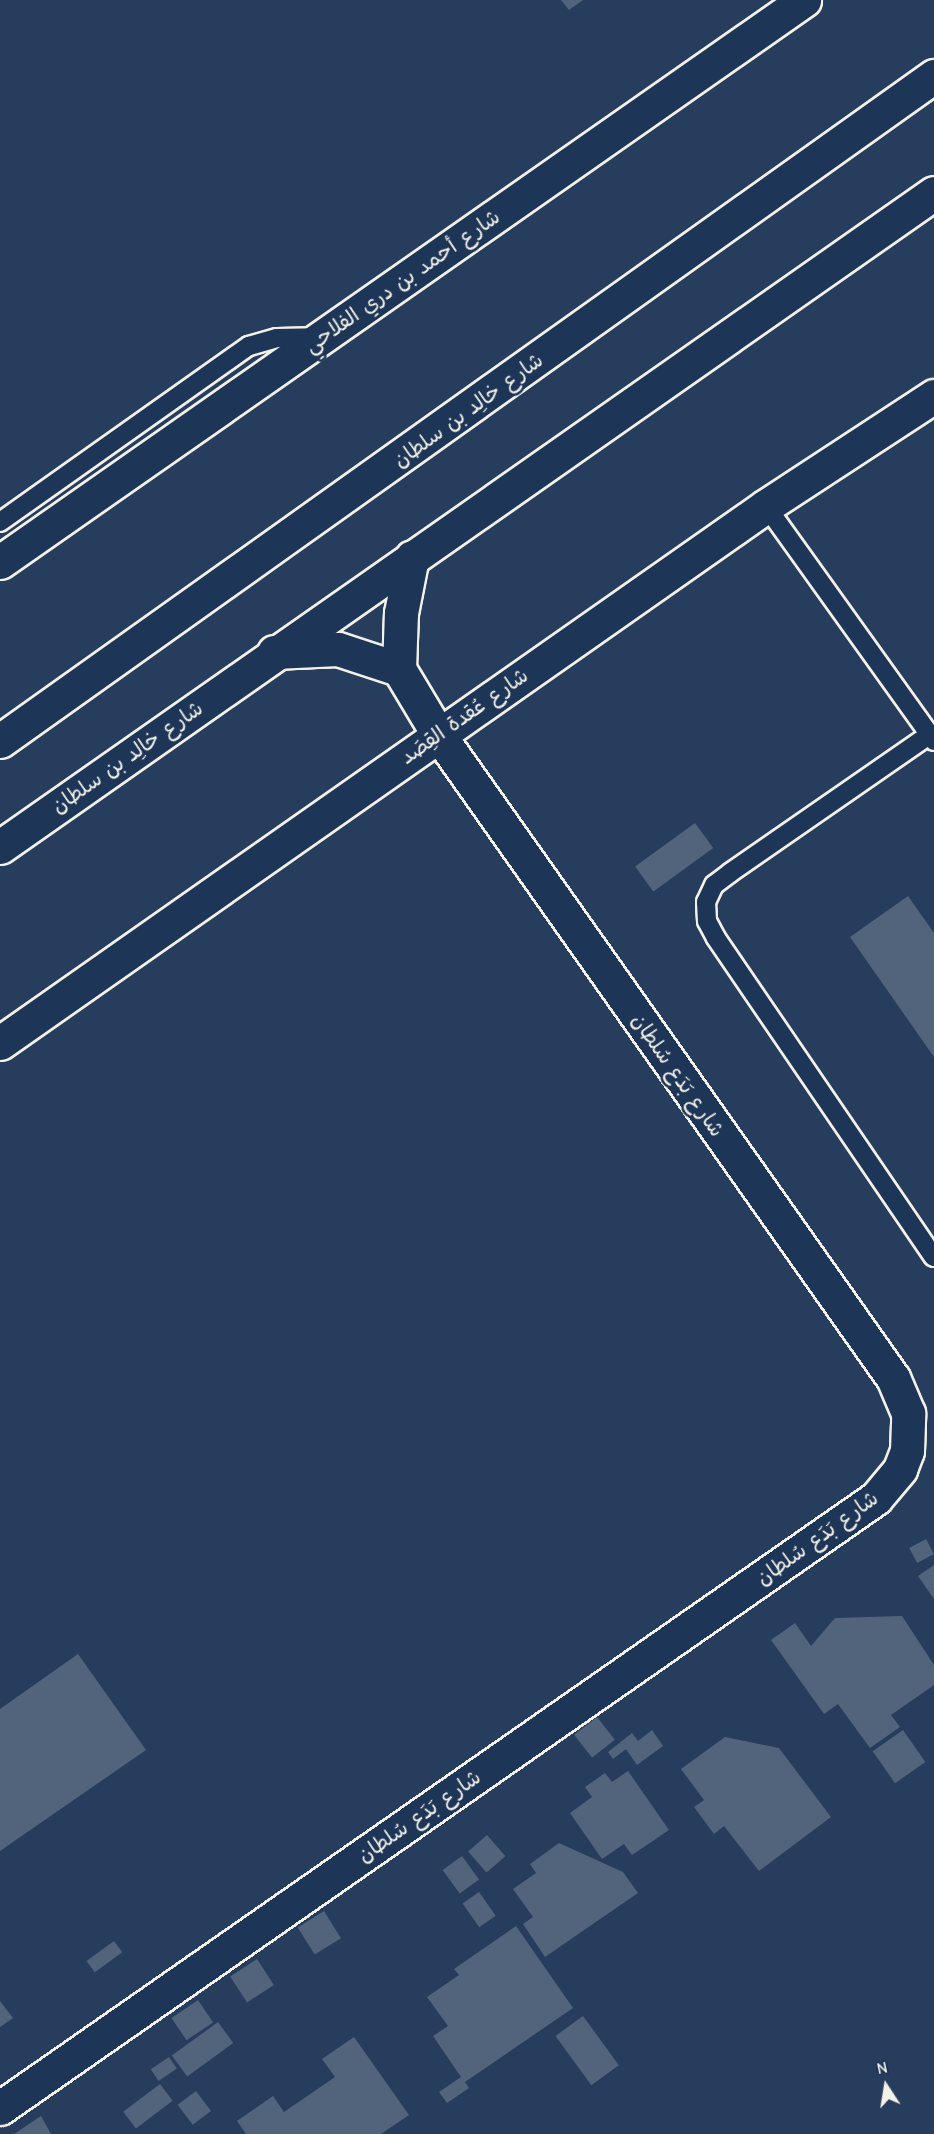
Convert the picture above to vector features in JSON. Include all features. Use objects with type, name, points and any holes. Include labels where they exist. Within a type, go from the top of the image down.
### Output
[{"type":"street","name":"شارع أحمد بن دري الفلاحي","points":[[0,562],[804,0]]},
{"type":"street","name":"شارع خالِد بن سلطان","points":[[0,741],[934,76]]},
{"type":"street","name":"شارع خالِد بن سلطان","points":[[0,847],[274,652],[934,193]]},
{"type":"street","name":"شارع عُقدة القِصَد","points":[[0,1043],[766,506],[934,396]]},
{"type":"street","points":[[274,652],[338,649],[399,669],[401,613],[412,557]]},
{"type":"street","name":"شارع بَدَع سُلطان","points":[[0,2108],[876,1498],[900,1469],[907,1451],[908,1413],[893,1378],[438,734],[399,669]]},
{"type":"lane","points":[[0,522],[249,346],[277,338],[321,338]]},
{"type":"lane","points":[[766,506],[932,738],[714,885],[706,902],[707,921],[716,938],[934,1257]]},
{"type":"building","points":[[561,0],[583,0],[569,10]]},
{"type":"building","points":[[695,823],[713,848],[653,892],[635,866]]},
{"type":"building","points":[[908,896],[934,933],[934,1057],[850,937]]},
{"type":"building","points":[[926,1539],[934,1554],[917,1563],[909,1548]]},
{"type":"building","points":[[934,1565],[934,1599],[918,1576]]},
{"type":"building","points":[[902,1616],[934,1665],[934,1685],[891,1715],[900,1727],[870,1748],[838,1704],[824,1714],[771,1640],[795,1623],[811,1646],[835,1618]]},
{"type":"building","points":[[78,1654],[146,1750],[0,1851],[0,1709]]},
{"type":"building","points":[[597,1717],[615,1740],[592,1758],[574,1735]]},
{"type":"building","points":[[652,1730],[663,1746],[637,1765],[626,1749],[613,1759],[608,1752],[632,1733],[638,1741]]},
{"type":"building","points":[[903,1730],[925,1762],[895,1783],[873,1751]]},
{"type":"building","points":[[725,1737],[779,1748],[831,1817],[759,1871],[724,1826],[714,1834],[694,1807],[704,1800],[681,1769]]},
{"type":"building","points":[[628,1771],[669,1830],[632,1855],[624,1844],[602,1859],[570,1813],[592,1797],[585,1787],[605,1773],[612,1782]]},
{"type":"building","points":[[487,1835],[505,1856],[487,1873],[468,1851]]},
{"type":"building","points":[[559,1843],[623,1872],[638,1893],[545,1957],[523,1924],[533,1917],[513,1889],[536,1873],[530,1864]]},
{"type":"building","points":[[462,1856],[479,1879],[460,1894],[443,1870]]},
{"type":"building","points":[[479,1892],[496,1916],[479,1927],[463,1903]]},
{"type":"building","points":[[324,1911],[341,1938],[315,1955],[298,1927]]},
{"type":"building","points":[[516,1926],[573,2008],[465,2082],[469,2088],[447,2103],[439,2092],[461,2077],[433,2036],[448,2026],[427,1997],[459,1975],[454,1969]]},
{"type":"building","points":[[114,1941],[122,1952],[95,1972],[86,1961]]},
{"type":"building","points":[[257,1959],[274,1985],[247,2002],[230,1976]]},
{"type":"building","points":[[198,2000],[213,2022],[187,2040],[171,2018]]},
{"type":"building","points":[[0,2001],[13,2018],[0,2027]]},
{"type":"building","points":[[583,2016],[619,2065],[591,2085],[555,2036]]},
{"type":"building","points":[[218,2022],[233,2043],[187,2077],[172,2056]]},
{"type":"building","points":[[354,2037],[409,2115],[381,2134],[246,2134],[237,2121],[273,2096],[284,2112],[335,2077],[322,2059]]},
{"type":"building","points":[[169,2057],[177,2069],[159,2081],[151,2069]]},
{"type":"building","points":[[160,2084],[173,2101],[136,2128],[123,2112]]},
{"type":"building","points":[[196,2091],[211,2111],[193,2125],[178,2105]]},
{"type":"building","points":[[41,2116],[51,2134],[14,2134]]}]
